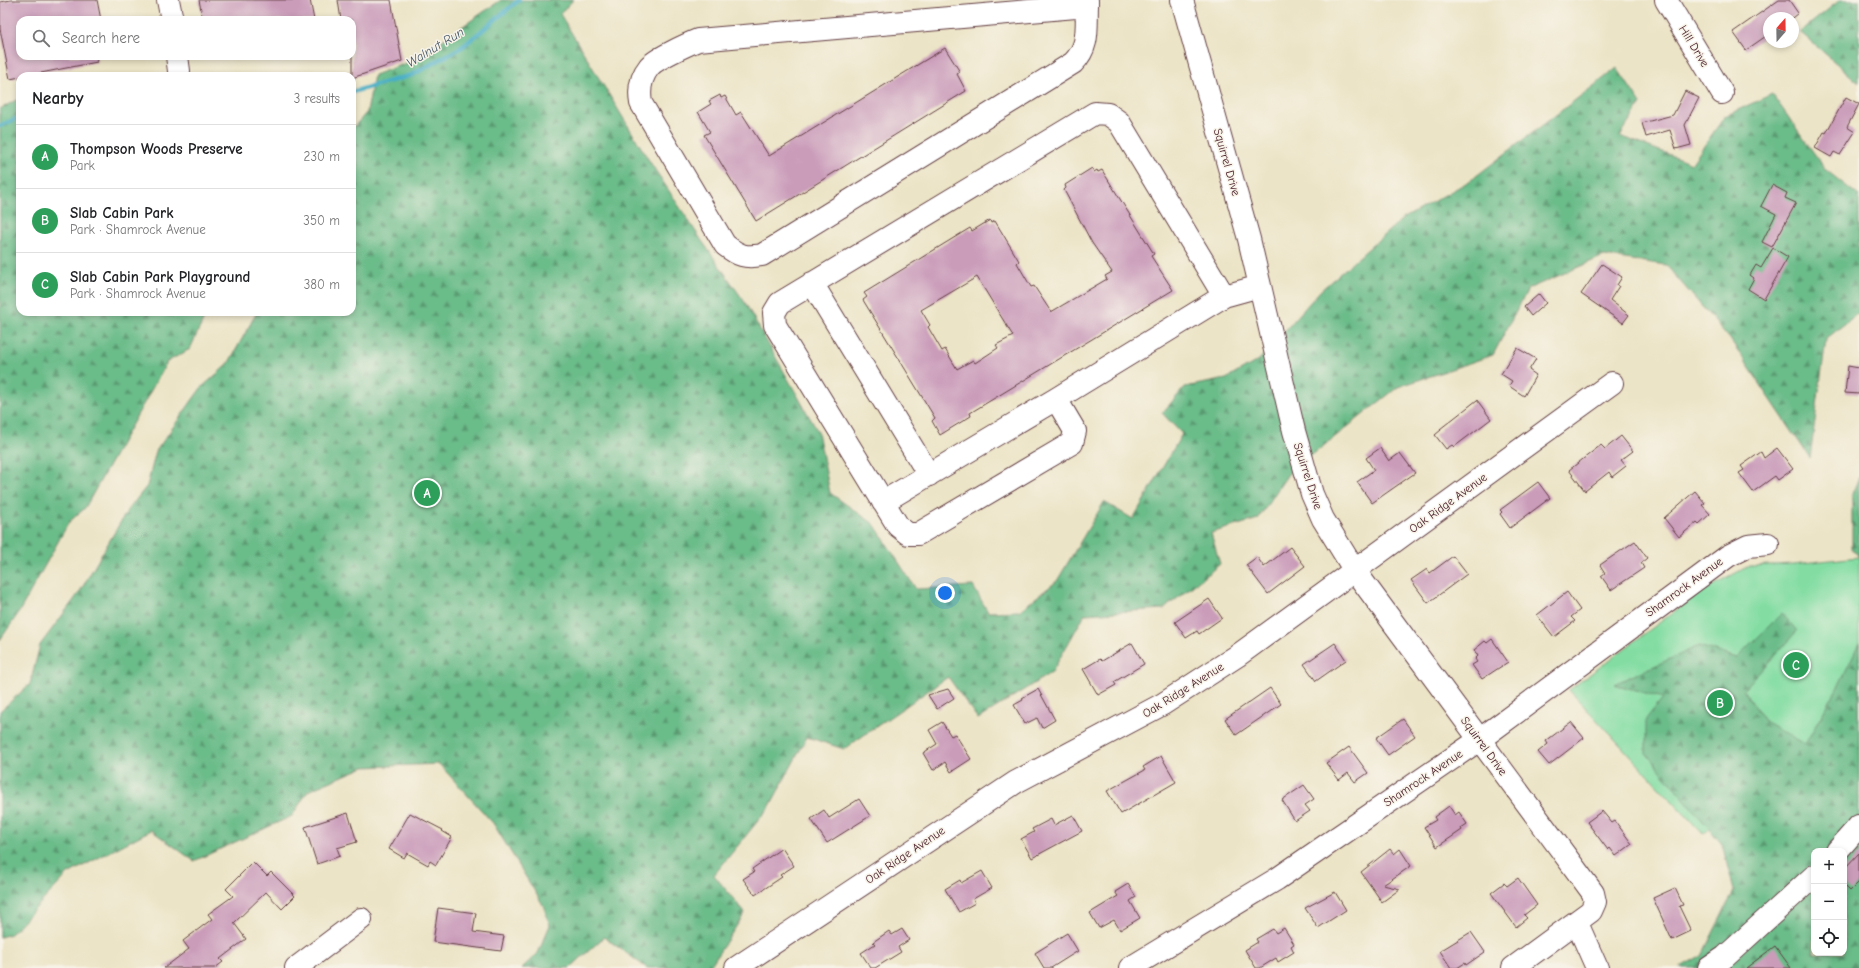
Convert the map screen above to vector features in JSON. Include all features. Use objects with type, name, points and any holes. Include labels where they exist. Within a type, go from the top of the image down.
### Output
[{"type":"street","points":[[168,0],[171,16]]},
{"type":"street","name":"Squirrel Drive","points":[[1182,0],[1249,238],[1294,431],[1312,494],[1323,519],[1355,571],[1592,893],[1595,902],[1591,911],[1577,923]]},
{"type":"street","name":"Hill Drive","points":[[1666,0],[1722,93]]},
{"type":"street","points":[[1087,3],[1086,44],[1081,55],[1073,63],[762,255],[749,257],[736,254],[724,245],[641,103],[639,92],[649,67],[684,45],[698,40],[1087,3]]},
{"type":"street","points":[[1056,400],[1075,431],[1072,443],[918,534],[908,534],[898,526],[775,325],[774,313],[780,303],[812,283],[1095,113],[1108,114],[1119,122],[1224,296]]},
{"type":"street","points":[[812,283],[929,475]]},
{"type":"street","points":[[883,502],[1056,400],[1224,296],[1260,286]]},
{"type":"street","name":"Oak Ridge Avenue","points":[[736,968],[955,821],[1016,782],[1162,704],[1237,656],[1612,383]]},
{"type":"street","name":"Shamrock Avenue","points":[[1130,968],[1277,879],[1479,740],[1728,556],[1748,546],[1768,544]]},
{"type":"street","points":[[1840,848],[1859,826]]},
{"type":"street","points":[[1710,968],[1725,957],[1811,879]]},
{"type":"street","points":[[296,968],[361,919]]},
{"type":"street","points":[[1513,968],[1577,923],[1597,968]]},
{"type":"green space","points":[[501,0],[573,0],[560,14],[650,162],[744,301],[818,432],[830,493],[874,524],[916,589],[973,586],[988,612],[1019,611],[1057,581],[1104,502],[1133,519],[1182,434],[1162,413],[1185,387],[1226,379],[1259,360],[1320,291],[1401,220],[1471,180],[1617,68],[1641,104],[1620,136],[1692,163],[1725,116],[1772,94],[1826,170],[1859,196],[1859,315],[1857,314],[1826,339],[1810,458],[1730,339],[1666,265],[1604,256],[1528,289],[1493,355],[1398,387],[1288,474],[1258,519],[1211,533],[1220,564],[1164,609],[1085,614],[1052,672],[978,719],[948,677],[844,749],[807,737],[770,806],[714,875],[745,913],[709,968],[647,968],[604,937],[570,968],[522,968],[538,953],[550,925],[543,905],[493,823],[439,764],[364,767],[308,791],[292,816],[194,861],[151,830],[68,874],[11,934],[0,937],[0,711],[30,684],[40,645],[79,593],[127,511],[147,486],[156,451],[201,388],[228,364],[255,316],[356,316],[356,124],[367,112],[374,75],[412,61]]},
{"type":"green space","points":[[1840,0],[1859,0],[1859,83],[1800,32]]},
{"type":"green space","points":[[16,100],[16,316],[205,316],[190,349],[167,362],[85,508],[69,522],[18,614],[0,640],[0,109]]},
{"type":"green space","points":[[1859,477],[1859,557],[1852,548],[1852,494]]},
{"type":"green space","points":[[1859,557],[1859,716],[1703,834],[1569,690],[1702,591],[1749,566],[1793,564]]},
{"type":"green space","points":[[1782,613],[1797,631],[1743,690],[1766,722],[1805,744],[1839,685],[1859,643],[1859,968],[1679,968],[1702,955],[1734,891],[1722,844],[1646,753],[1646,719],[1663,698],[1614,684],[1699,646],[1737,658]]},
{"type":"building","points":[[11,0],[97,0],[100,16],[16,16],[16,60],[97,60],[97,62],[46,72],[16,72],[16,78],[10,79],[0,29],[0,2]]},
{"type":"building","points":[[199,0],[310,0],[313,16],[202,16]]},
{"type":"building","points":[[338,0],[391,0],[402,61],[356,77],[356,72],[352,72],[352,60],[356,60],[356,16],[340,16]]},
{"type":"building","points":[[1779,0],[1789,0],[1797,12],[1763,12],[1763,38],[1746,50],[1733,32]]},
{"type":"building","points":[[945,48],[960,72],[957,74],[966,91],[756,221],[704,135],[710,132],[698,112],[711,104],[709,101],[720,95],[721,98],[725,96],[736,115],[741,112],[769,156]]},
{"type":"building","points":[[1685,91],[1699,98],[1685,125],[1691,145],[1676,149],[1670,130],[1646,137],[1642,123],[1673,115]]},
{"type":"building","points":[[1846,97],[1859,104],[1847,127],[1855,132],[1840,155],[1834,152],[1831,157],[1815,148],[1824,132],[1826,133]]},
{"type":"building","points":[[1092,168],[1094,172],[1097,170],[1098,172],[1102,170],[1154,254],[1151,256],[1173,290],[970,413],[971,416],[940,435],[932,421],[935,418],[863,300],[867,297],[864,293],[970,228],[972,231],[990,220],[991,223],[995,221],[1019,261],[1017,263],[1031,287],[1034,286],[1051,312],[1107,279],[1105,276],[1112,272],[1092,243],[1064,190],[1066,188],[1065,185]],"holes":[[[977,277],[1013,336],[996,345],[998,348],[975,363],[973,360],[957,369],[945,349],[942,351],[928,327],[930,325],[921,310]]]},
{"type":"building","points":[[1772,185],[1787,193],[1785,198],[1796,203],[1772,247],[1762,242],[1776,214],[1761,206]]},
{"type":"building","points":[[1773,248],[1788,257],[1764,299],[1748,289],[1754,278],[1750,275],[1756,265],[1761,268]]},
{"type":"building","points":[[1602,264],[1622,277],[1617,285],[1619,286],[1610,300],[1629,315],[1623,323],[1581,294]]},
{"type":"building","points":[[1539,294],[1546,303],[1531,316],[1524,307]]},
{"type":"building","points":[[1517,348],[1536,359],[1529,370],[1536,375],[1524,396],[1509,386],[1512,381],[1501,374]]},
{"type":"building","points":[[1848,366],[1859,368],[1859,394],[1845,393]]},
{"type":"building","points":[[1477,400],[1491,419],[1454,447],[1452,445],[1446,449],[1435,435],[1441,430],[1440,429]]},
{"type":"building","points":[[1621,436],[1633,451],[1621,460],[1626,466],[1612,477],[1609,472],[1585,491],[1569,470],[1601,445],[1605,449]]},
{"type":"building","points":[[1380,448],[1389,461],[1400,453],[1415,473],[1372,503],[1357,482],[1374,470],[1366,458]]},
{"type":"building","points":[[1777,448],[1793,469],[1778,480],[1775,476],[1753,492],[1739,473],[1744,470],[1741,466],[1761,452],[1764,458]]},
{"type":"building","points":[[1538,482],[1550,498],[1510,528],[1500,514],[1502,512],[1500,510]]},
{"type":"building","points":[[1695,491],[1705,503],[1702,505],[1710,514],[1699,524],[1697,522],[1679,537],[1664,518]]},
{"type":"building","points":[[1635,541],[1647,558],[1641,563],[1644,568],[1611,590],[1601,576],[1605,573],[1600,565]]},
{"type":"building","points":[[1290,547],[1305,566],[1268,594],[1246,565],[1257,557],[1264,567]]},
{"type":"building","points":[[1453,556],[1467,574],[1428,603],[1411,580],[1427,569],[1430,573]]},
{"type":"building","points":[[1567,592],[1580,610],[1571,617],[1575,621],[1554,637],[1537,615]]},
{"type":"building","points":[[1209,599],[1222,618],[1199,634],[1197,631],[1186,638],[1175,622]]},
{"type":"building","points":[[1492,639],[1508,662],[1482,679],[1472,665],[1477,662],[1475,659],[1478,656],[1474,650],[1485,641],[1487,643]]},
{"type":"building","points":[[1132,643],[1144,664],[1114,682],[1116,685],[1098,695],[1083,669],[1100,659],[1102,661]]},
{"type":"building","points":[[1335,643],[1346,660],[1316,681],[1304,664]]},
{"type":"building","points":[[1270,688],[1281,704],[1236,735],[1225,719]]},
{"type":"building","points":[[948,689],[954,698],[937,709],[928,695]]},
{"type":"building","points":[[1038,689],[1055,720],[1042,728],[1037,718],[1025,724],[1014,705],[1023,700],[1022,698]]},
{"type":"building","points":[[1403,719],[1415,736],[1388,755],[1376,738]]},
{"type":"building","points":[[942,722],[951,736],[955,734],[971,759],[951,772],[945,762],[933,770],[923,753],[937,744],[929,730]]},
{"type":"building","points":[[1571,722],[1584,738],[1549,765],[1538,752],[1548,744],[1546,741]]},
{"type":"building","points":[[1349,747],[1368,773],[1355,782],[1348,773],[1339,780],[1326,763]]},
{"type":"building","points":[[1161,756],[1176,782],[1121,814],[1107,791],[1145,770],[1143,767]]},
{"type":"building","points":[[1304,785],[1314,799],[1305,805],[1310,811],[1295,821],[1282,800]]},
{"type":"building","points":[[859,799],[870,816],[827,843],[811,819],[824,810],[829,818]]},
{"type":"building","points":[[1449,806],[1455,815],[1459,812],[1467,824],[1461,828],[1462,830],[1437,847],[1424,827],[1436,820],[1434,817]]},
{"type":"building","points":[[1602,811],[1612,823],[1615,821],[1632,844],[1616,856],[1610,848],[1608,850],[1587,822]]},
{"type":"building","points":[[348,813],[357,842],[337,848],[340,856],[317,864],[305,827]]},
{"type":"building","points":[[410,813],[443,830],[442,831],[452,837],[436,865],[430,861],[428,865],[407,853],[404,858],[389,849]]},
{"type":"building","points":[[1073,815],[1082,831],[1032,858],[1021,839],[1034,832],[1032,829],[1051,819],[1054,825]]},
{"type":"building","points":[[782,848],[794,866],[780,875],[782,877],[755,895],[743,879],[754,872],[752,869]]},
{"type":"building","points":[[1390,849],[1394,854],[1400,849],[1411,866],[1383,885],[1400,889],[1382,902],[1361,872]]},
{"type":"building","points":[[1859,853],[1859,882],[1850,891],[1847,888],[1847,866]]},
{"type":"building","points":[[253,862],[267,876],[271,872],[295,896],[282,909],[266,892],[234,923],[246,939],[220,959],[223,962],[215,968],[164,968],[189,949],[183,941],[212,919],[208,914],[233,896],[226,889]]},
{"type":"building","points":[[982,871],[992,888],[973,899],[975,903],[959,912],[945,889],[960,880],[961,883]]},
{"type":"building","points":[[1518,878],[1537,905],[1524,915],[1527,918],[1516,927],[1491,893],[1504,883],[1507,886]]},
{"type":"building","points":[[1128,884],[1136,897],[1130,901],[1140,918],[1120,930],[1114,920],[1099,928],[1090,913],[1118,896],[1115,892]]},
{"type":"building","points":[[1675,888],[1683,905],[1679,906],[1691,931],[1672,940],[1653,898]]},
{"type":"building","points":[[1335,892],[1346,910],[1318,928],[1305,908]]},
{"type":"building","points":[[438,908],[476,913],[473,932],[504,936],[501,951],[433,942]]},
{"type":"building","points":[[1284,928],[1294,944],[1291,946],[1294,952],[1278,962],[1276,958],[1260,968],[1256,968],[1245,950],[1258,942],[1256,939],[1273,929],[1276,933]]},
{"type":"building","points":[[902,929],[909,940],[898,947],[901,952],[875,968],[871,968],[861,953],[875,944],[873,942],[889,931],[892,935]]},
{"type":"building","points":[[1471,932],[1485,952],[1466,965],[1465,963],[1457,968],[1451,968],[1440,951]]},
{"type":"building","points":[[1067,933],[1078,951],[1051,968],[1044,968],[1035,953]]},
{"type":"building","points":[[1775,946],[1791,968],[1746,968]]},
{"type":"waterway","name":"Walnut Run","points":[[356,91],[412,75],[462,47],[519,0]]},
{"type":"waterway","name":"Walnut Run","points":[[0,126],[16,119]]},
{"type":"place","name":"Thompson Woods Preserve","points":[[427,493]]},
{"type":"place","name":"Slab Cabin Park Playground","points":[[1796,665]]},
{"type":"place","name":"Slab Cabin Park","points":[[1720,703]]}]
